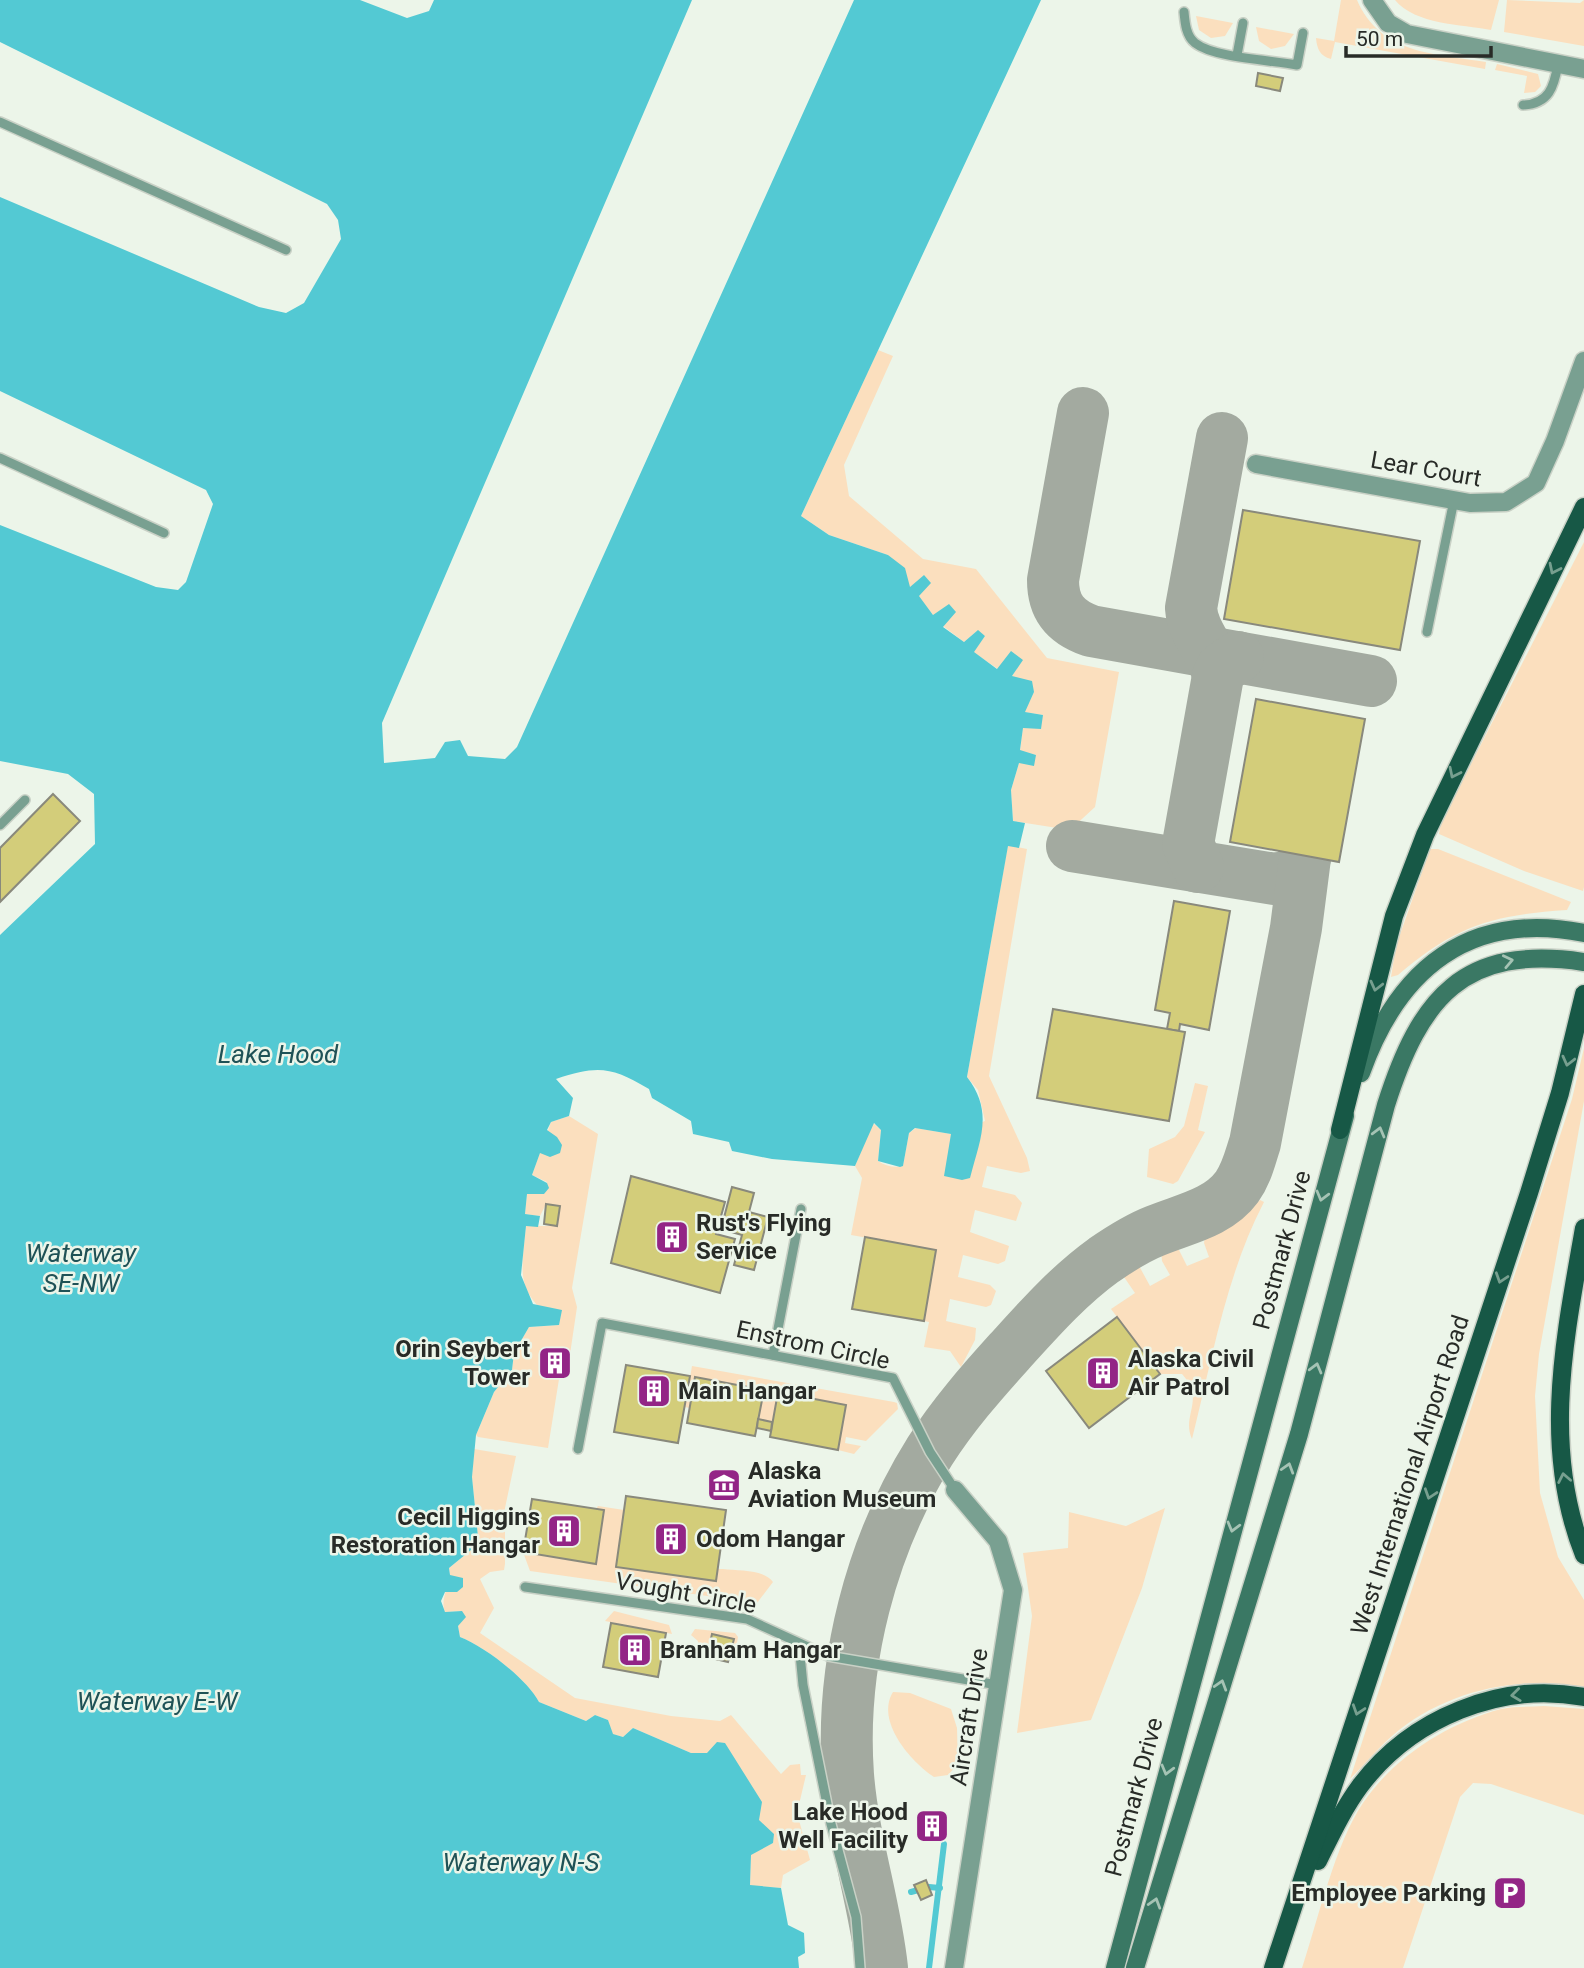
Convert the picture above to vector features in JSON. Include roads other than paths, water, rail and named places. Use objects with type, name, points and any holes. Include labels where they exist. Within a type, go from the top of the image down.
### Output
[{"type":"main road","points":[[1340,1130],[1392,925],[1425,835],[1584,508]]},
{"type":"main road","name":"West International Airport Road","points":[[1273,1968],[1529,1193],[1560,1093],[1584,994]]},
{"type":"main road","points":[[1584,1228],[1564,1339],[1558,1417],[1564,1479],[1584,1555]]},
{"type":"main road","points":[[1286,1930],[1345,1808],[1382,1760],[1405,1742],[1459,1711],[1503,1696],[1547,1693],[1584,1697]]},
{"type":"street","points":[[1372,0],[1388,23],[1407,34],[1584,69]]},
{"type":"street","name":"Lear Court","points":[[1256,464],[1454,500],[1490,505],[1506,502],[1536,483],[1555,441],[1584,361]]},
{"type":"street","name":"Postmark Drive","points":[[1115,1968],[1340,1130],[1383,1021],[1406,987],[1427,966],[1469,941],[1501,931],[1539,927],[1584,933]]},
{"type":"street","name":"Postmark Drive","points":[[1135,1968],[1298,1434],[1386,1105],[1404,1052],[1419,1022],[1432,1006],[1448,990],[1479,971],[1505,961],[1532,957],[1584,962]]},
{"type":"street","name":"Aircraft Drive","points":[[954,1968],[1013,1590],[998,1541],[956,1490]]},
{"type":"lane","points":[[1184,12],[1185,28],[1193,42],[1210,50],[1237,55],[1297,65],[1303,33]]},
{"type":"lane","points":[[1237,55],[1243,23]]},
{"type":"lane","points":[[1522,105],[1536,105],[1547,97],[1554,84],[1558,64]]},
{"type":"lane","points":[[0,122],[286,250]]},
{"type":"lane","points":[[0,458],[164,533]]},
{"type":"lane","points":[[1427,632],[1454,500]]},
{"type":"lane","points":[[0,825],[25,800]]},
{"type":"lane","points":[[773,1355],[801,1209]]},
{"type":"lane","name":"Enstrom Circle","points":[[578,1449],[602,1323],[893,1378],[930,1452],[956,1490]]},
{"type":"lane","name":"Vought Circle","points":[[524,1587],[747,1619],[828,1656],[1000,1685]]},
{"type":"lane","points":[[799,1644],[803,1685],[831,1824],[856,1917],[860,1968]]},
{"type":"water","name":"Lake Hood","points":[[0,0],[360,0],[407,18],[429,11],[434,0],[692,0],[382,723],[384,763],[435,758],[445,742],[460,740],[468,756],[505,759],[517,747],[854,0],[1041,0],[801,516],[829,535],[888,555],[905,568],[910,587],[924,575],[931,583],[919,596],[933,615],[949,604],[956,612],[943,627],[964,642],[978,630],[985,636],[974,652],[997,669],[1011,651],[1023,660],[1012,676],[1032,681],[1034,692],[1025,712],[1043,715],[1041,729],[1023,728],[1020,750],[1036,755],[1034,766],[1019,763],[1011,790],[1013,821],[1025,823],[1019,848],[1008,846],[967,1077],[980,1102],[982,1114],[981,1138],[970,1178],[962,1180],[944,1176],[951,1134],[915,1128],[909,1133],[903,1166],[900,1167],[878,1161],[881,1130],[874,1123],[855,1166],[772,1159],[732,1151],[729,1142],[693,1134],[691,1121],[652,1098],[649,1089],[614,1072],[594,1070],[556,1079],[573,1098],[569,1116],[551,1122],[547,1130],[557,1137],[562,1145],[560,1153],[550,1157],[540,1153],[532,1175],[547,1183],[549,1188],[544,1194],[527,1194],[525,1214],[540,1216],[538,1227],[526,1226],[521,1275],[533,1304],[562,1310],[559,1325],[529,1327],[514,1353],[512,1370],[494,1392],[476,1435],[472,1477],[478,1537],[471,1550],[449,1568],[450,1575],[463,1578],[463,1587],[457,1592],[445,1592],[441,1601],[445,1612],[462,1611],[466,1617],[458,1626],[460,1637],[504,1664],[525,1683],[539,1702],[586,1721],[595,1715],[608,1720],[613,1734],[623,1737],[633,1728],[691,1753],[707,1753],[717,1742],[725,1743],[762,1802],[759,1820],[774,1834],[773,1843],[751,1855],[750,1885],[781,1888],[788,1925],[804,1933],[805,1953],[798,1957],[799,1968],[0,1968],[0,935],[95,844],[94,794],[68,774],[0,761],[0,525],[156,587],[178,590],[186,582],[213,504],[206,490],[0,391],[0,197],[259,307],[286,313],[304,303],[341,239],[338,220],[327,204],[0,42]]},
{"type":"waterway","points":[[929,1968],[944,1844]]},
{"type":"waterway","points":[[911,1892],[929,1887],[940,1888]]},
{"type":"place","name":"Rust's Flying Service","points":[[672,1237]]},
{"type":"place","name":"Orin Seybert Tower","points":[[555,1363]]},
{"type":"place","name":"Alaska Civil Air Patrol","points":[[1103,1373]]},
{"type":"place","name":"Main Hangar","points":[[654,1391]]},
{"type":"place","name":"Alaska Aviation Museum","points":[[724,1485]]},
{"type":"place","name":"Cecil Higgins Restoration Hangar","points":[[564,1531]]},
{"type":"place","name":"Odom Hangar","points":[[671,1539]]},
{"type":"place","name":"Branham Hangar","points":[[635,1650]]},
{"type":"place","name":"Lake Hood Well Facility","points":[[932,1826]]},
{"type":"place","name":"Employee Parking","points":[[1510,1893]]},
{"type":"water label","name":"Waterway SE-NW","points":[[81,1268]]},
{"type":"water label","name":"Waterway E-W","points":[[157,1701]]},
{"type":"water label","name":"Waterway N-S","points":[[521,1862]]}]
